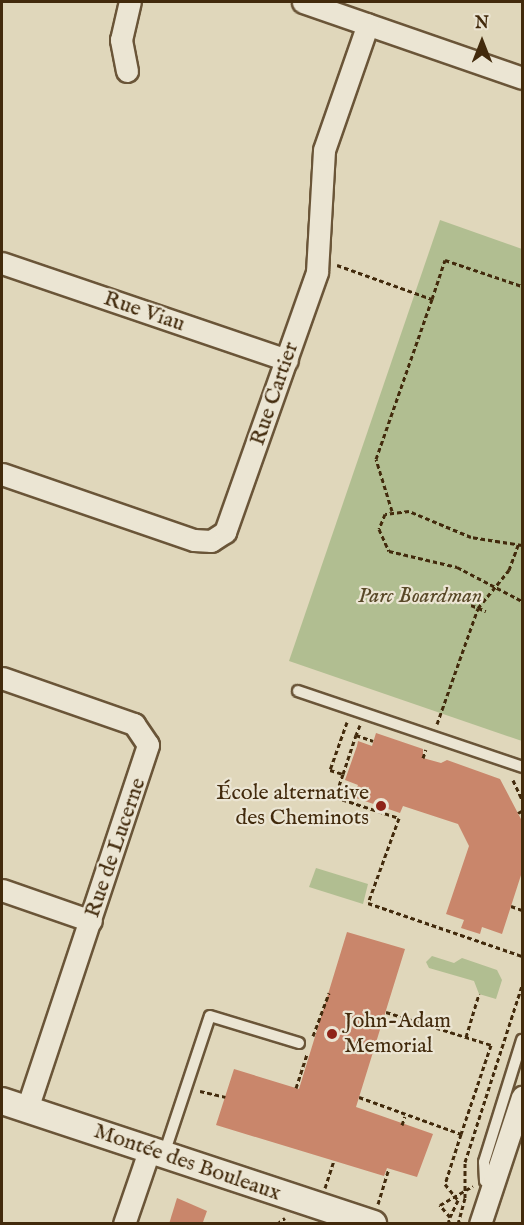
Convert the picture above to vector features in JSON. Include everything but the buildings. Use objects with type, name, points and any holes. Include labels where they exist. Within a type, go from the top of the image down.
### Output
[{"type":"street","points":[[127,70],[121,40],[130,2]]},
{"type":"street","points":[[303,2],[522,78]]},
{"type":"street","name":"Rue Cartier","points":[[2,474],[194,540],[210,541],[230,523],[317,272],[324,150],[368,24]]},
{"type":"street","name":"Rue Viau","points":[[2,263],[287,360]]},
{"type":"street","name":"Rue de Lucerne","points":[[2,678],[127,721],[146,738],[146,759],[27,1109]]},
{"type":"street","points":[[2,890],[91,921]]},
{"type":"street","points":[[480,1224],[482,1187],[522,1097]]},
{"type":"street","name":"Montée des Bouleaux","points":[[2,1101],[157,1151],[205,1172],[374,1218]]},
{"type":"street","points":[[124,1224],[157,1151]]},
{"type":"lane","points":[[298,690],[522,767]]},
{"type":"lane","points":[[157,1151],[210,1016],[299,1043]]},
{"type":"lane","points":[[482,1187],[485,1181],[484,1162],[522,1040]]},
{"type":"path","points":[[392,511],[376,459],[446,260],[522,286]]},
{"type":"path","points":[[332,264],[432,298]]},
{"type":"path","points":[[441,713],[478,608],[495,585],[509,570],[520,545],[471,537],[420,513],[392,511],[385,514],[379,529],[389,551],[451,565],[495,585],[522,601]]},
{"type":"path","points":[[471,605],[486,611]]},
{"type":"path","points":[[342,774],[330,770],[348,718]]},
{"type":"path","points":[[361,722],[335,797],[399,818],[370,890],[368,903],[522,956]]},
{"type":"path","points":[[356,735],[373,741]]},
{"type":"path","points":[[509,772],[522,800]]},
{"type":"path","points":[[511,906],[522,910]]},
{"type":"path","points":[[469,937],[471,931]]},
{"type":"path","points":[[466,1037],[479,993]]},
{"type":"path","points":[[386,1012],[491,1044],[446,1184],[455,1194],[456,1209],[448,1224]]},
{"type":"path","points":[[210,1094],[225,1097]]},
{"type":"path","points":[[359,1097],[405,1116],[461,1134]]},
{"type":"path","points":[[402,1125],[405,1116]]},
{"type":"path","points":[[325,1189],[334,1161]]},
{"type":"path","points":[[374,1218],[389,1169]]},
{"type":"path","points":[[450,1217],[440,1205],[455,1194],[482,1187]]},
{"type":"green space","name":"Parc Boardman","points":[[440,220],[522,249],[522,741],[289,661]]},
{"type":"green space","points":[[316,868],[368,884],[363,904],[309,887]]},
{"type":"green space","points":[[432,956],[454,963],[462,958],[497,970],[502,980],[496,999],[479,994],[474,981],[429,968],[426,962]]},
{"type":"place","name":"École alternative des Cheminots","points":[[381,806]]},
{"type":"place","name":"John-Adam Memorial","points":[[332,1034]]}]
